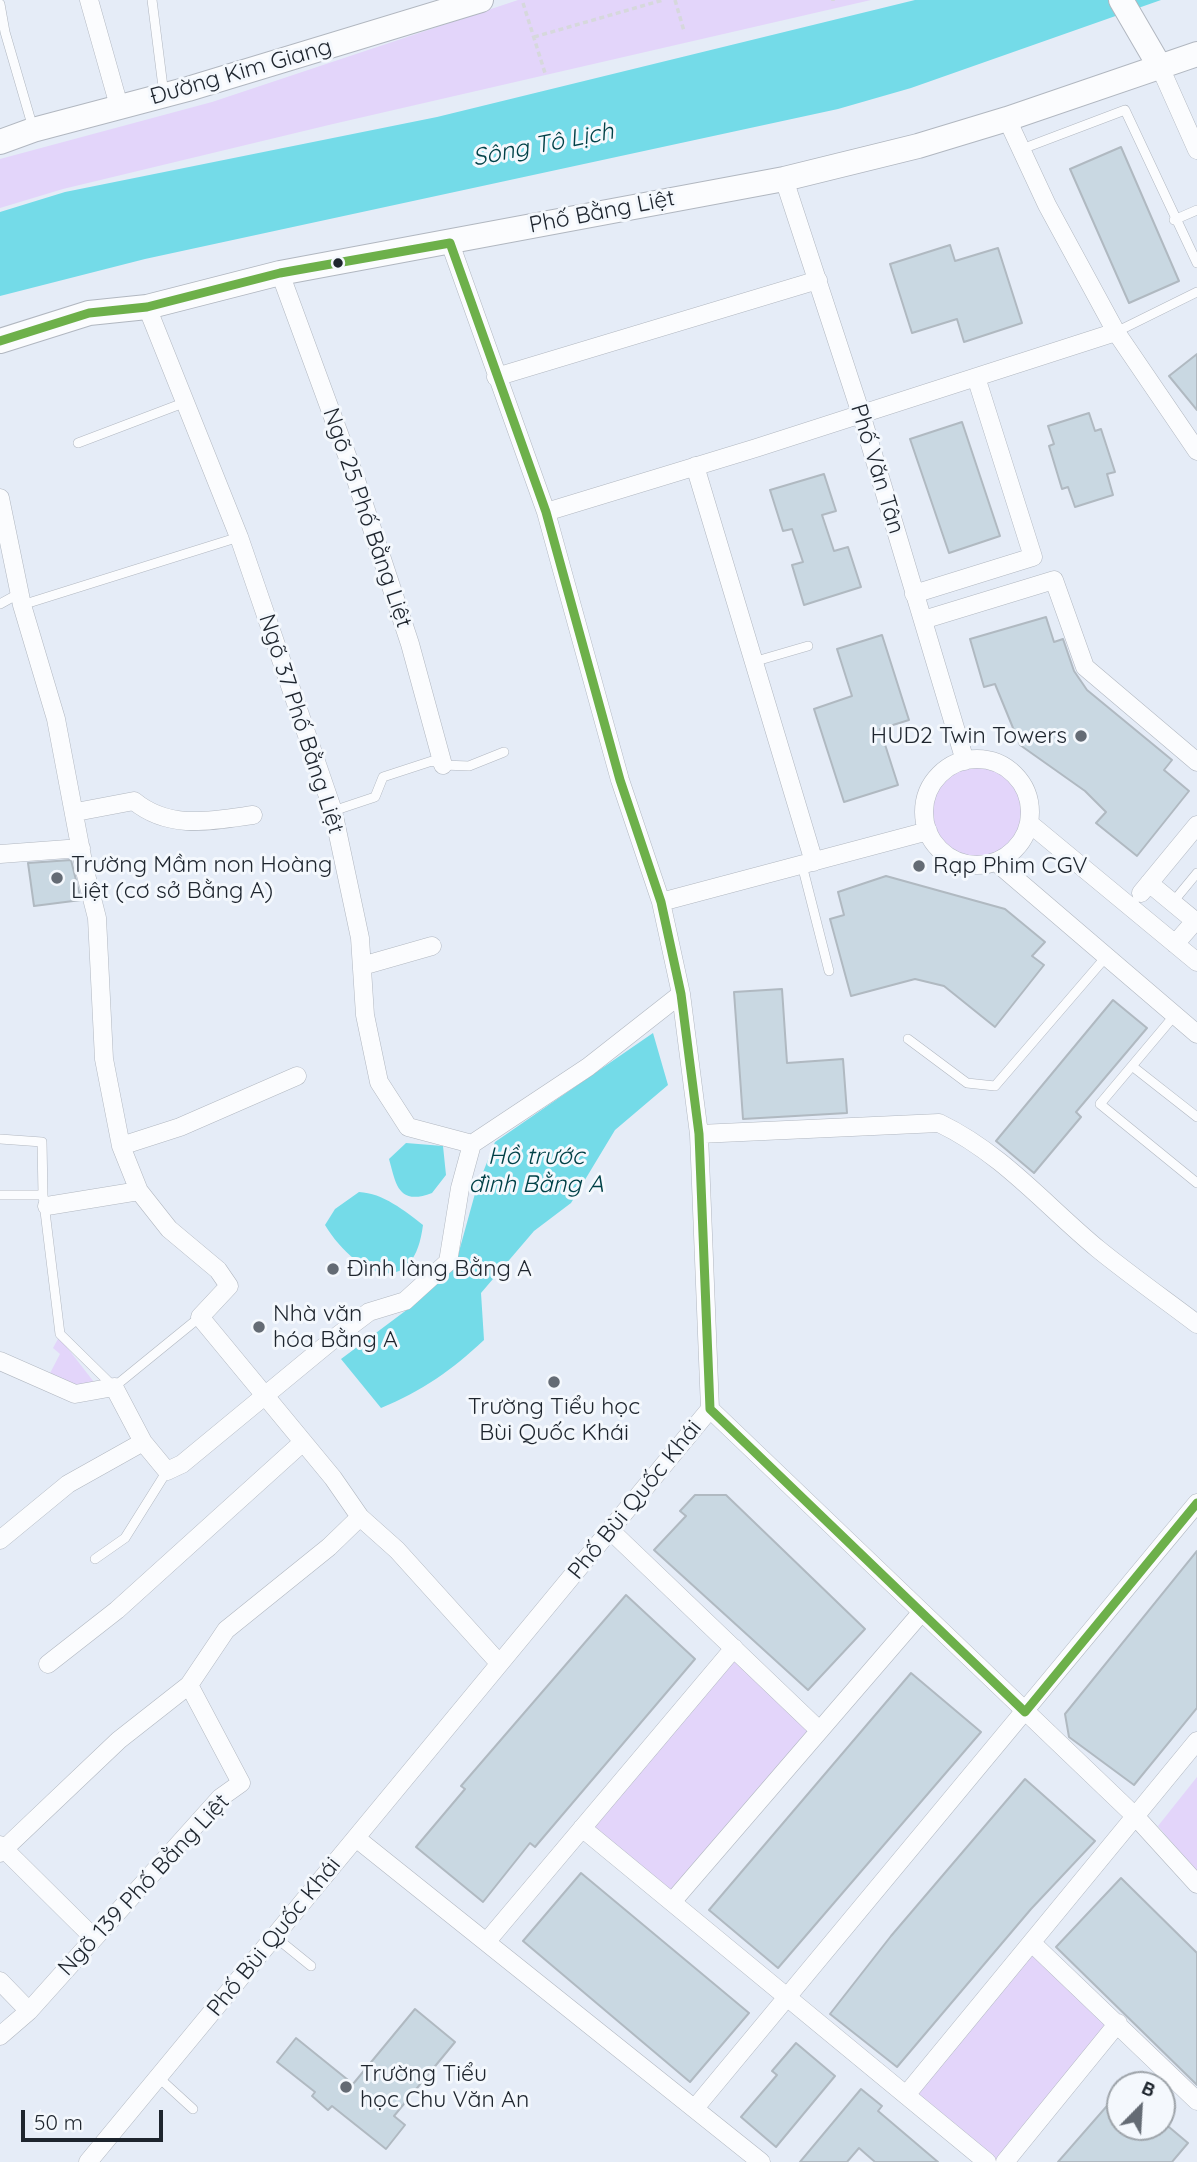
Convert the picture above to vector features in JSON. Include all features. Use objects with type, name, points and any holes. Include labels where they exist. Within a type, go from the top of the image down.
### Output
[{"type":"street","points":[[89,0],[119,106]]},
{"type":"street","points":[[1121,0],[1160,67],[1197,150]]},
{"type":"street","name":"Đường Kim Giang","points":[[0,142],[33,130],[164,96],[478,1]]},
{"type":"street","name":"Phố Bằng Liệt","points":[[0,341],[89,313],[147,307],[281,273],[784,179],[918,146],[1007,119],[1197,54]]},
{"type":"street","points":[[1007,119],[1047,205],[1116,332],[1197,451]]},
{"type":"street","name":"Phố Văn Tân","points":[[784,179],[861,414],[965,761]]},
{"type":"street","name":"Phố Bùi Quốc Khái","points":[[88,2162],[710,1409],[699,1134],[681,994],[661,902],[620,780],[546,512],[450,243]]},
{"type":"street","name":"Ngõ 25 Phố Bằng Liệt","points":[[281,273],[356,480],[410,644],[443,765]]},
{"type":"street","points":[[496,377],[818,280]]},
{"type":"street","name":"Ngõ 37 Phố Bằng Liệt","points":[[147,307],[239,537],[332,811],[359,938],[365,1015],[379,1082],[408,1127],[472,1144]]},
{"type":"street","points":[[546,512],[1116,332]]},
{"type":"street","points":[[914,594],[1033,558],[976,377]]},
{"type":"street","points":[[695,466],[753,662],[808,863]]},
{"type":"street","points":[[0,498],[21,599],[56,719],[76,813],[80,848],[97,918],[104,1059],[121,1146],[139,1191],[169,1229],[218,1270],[229,1286],[200,1317],[303,1442],[360,1517],[397,1550],[499,1664]]},
{"type":"street","points":[[923,620],[1054,580],[1085,667],[1197,762]]},
{"type":"street","points":[[980,760],[1008,769],[1026,793],[1029,822],[1015,849],[996,862],[974,865],[960,862],[935,845],[928,831],[925,802],[930,788],[945,771],[965,761],[980,760]]},
{"type":"street","points":[[76,813],[134,801],[149,813],[185,823],[253,815]]},
{"type":"street","points":[[1029,822],[1197,962]]},
{"type":"street","points":[[1175,944],[1195,921],[1173,902],[1145,888],[1197,825]]},
{"type":"street","points":[[661,902],[928,831]]},
{"type":"street","points":[[0,855],[80,848]]},
{"type":"street","points":[[996,862],[1197,1034]]},
{"type":"street","points":[[362,966],[432,946]]},
{"type":"street","points":[[0,1362],[75,1394],[114,1387],[143,1442],[167,1471],[182,1464],[336,1337],[369,1312],[405,1301],[448,1262],[460,1188],[472,1144],[588,1068],[681,994]]},
{"type":"street","points":[[121,1146],[180,1127],[297,1076]]},
{"type":"street","points":[[699,1134],[939,1123],[966,1136],[1018,1176],[1098,1249],[1197,1324]]},
{"type":"street","points":[[45,1200],[139,1191]]},
{"type":"street","points":[[710,1409],[1136,1817],[1197,1885]]},
{"type":"street","points":[[0,1540],[68,1484],[143,1442]]},
{"type":"street","points":[[48,1664],[117,1610],[303,1442]]},
{"type":"street","points":[[695,2108],[1197,1503]]},
{"type":"street","points":[[94,1938],[1,1850],[119,1740],[189,1685],[226,1630],[328,1547],[360,1517]]},
{"type":"street","points":[[611,1531],[819,1730]]},
{"type":"street","points":[[672,1902],[921,1613]]},
{"type":"street","points":[[488,1940],[734,1648]]},
{"type":"street","name":"Ngõ 139 Phố Bằng Liệt","points":[[0,2036],[29,2011],[220,1798],[241,1783],[189,1685]]},
{"type":"street","points":[[906,2095],[1033,1944],[1197,1741]]},
{"type":"street","points":[[582,1828],[986,2162]]},
{"type":"street","points":[[356,1838],[488,1940],[761,2162]]},
{"type":"street","points":[[1033,1944],[1197,2101]]},
{"type":"street","points":[[0,1981],[29,2011]]},
{"type":"street","points":[[1005,2162],[1118,2023]]},
{"type":"lane","points":[[152,0],[164,96]]},
{"type":"lane","points":[[0,4],[5,32],[33,130]]},
{"type":"lane","points":[[1022,149],[1125,110],[1174,220],[1197,263]]},
{"type":"lane","points":[[1174,220],[1197,210]]},
{"type":"lane","points":[[1116,332],[1197,292]]},
{"type":"lane","points":[[78,443],[186,402]]},
{"type":"lane","points":[[0,604],[239,537]]},
{"type":"lane","points":[[753,662],[808,646]]},
{"type":"lane","points":[[332,811],[375,797],[383,777],[432,761],[443,765],[469,766],[504,752]]},
{"type":"lane","points":[[808,863],[829,971]]},
{"type":"lane","points":[[1173,902],[1197,873]]},
{"type":"lane","points":[[908,1039],[967,1083],[995,1086],[1105,958]]},
{"type":"lane","points":[[1174,1016],[1100,1104],[1197,1183]]},
{"type":"lane","points":[[1132,1066],[1197,1117]]},
{"type":"lane","points":[[0,1139],[42,1142],[45,1200],[60,1334],[114,1387],[200,1317]]},
{"type":"lane","points":[[0,1195],[45,1200]]},
{"type":"lane","points":[[95,1559],[125,1538],[167,1471]]},
{"type":"lane","points":[[274,1936],[311,1966]]},
{"type":"lane","points":[[158,2077],[193,2109]]},
{"type":"path","points":[[534,37],[663,0]]},
{"type":"path","points":[[675,0],[684,31]]},
{"type":"path","points":[[523,3],[545,73]]},
{"type":"shaded area","points":[[518,0],[871,0],[333,124],[63,189],[0,208],[0,159],[212,102]]},
{"type":"shaded area","points":[[977,759],[997,763],[1014,775],[1026,792],[1030,812],[1026,832],[1014,849],[997,861],[977,865],[957,861],[940,849],[928,832],[924,812],[928,792],[940,775],[957,763]]},
{"type":"shaded area","points":[[59,1337],[97,1386],[95,1390],[48,1377],[60,1354],[53,1348]]},
{"type":"shaded area","points":[[734,1648],[819,1730],[672,1902],[582,1828]]},
{"type":"shaded area","points":[[1197,1777],[1197,1873],[1158,1826]]},
{"type":"shaded area","points":[[1033,1944],[1118,2023],[1005,2162],[987,2162],[906,2095]]},
{"type":"water","name":"Sông Tô Lịch","points":[[915,0],[1161,0],[911,88],[838,109],[145,259],[0,296],[0,212],[65,192],[437,117]]},
{"type":"water","name":"Hồ trước đình Bằng A","points":[[653,1033],[668,1085],[615,1130],[571,1203],[534,1231],[481,1293],[484,1340],[436,1379],[381,1408],[341,1359],[416,1303],[455,1266],[476,1190],[495,1142]]},
{"type":"water","points":[[406,1143],[443,1146],[446,1175],[432,1193],[412,1197],[400,1190],[389,1159]]},
{"type":"water","points":[[359,1192],[385,1199],[423,1225],[417,1250],[408,1265],[395,1272],[381,1273],[366,1267],[337,1242],[325,1225],[335,1209]]},
{"type":"building","points":[[1121,147],[1179,281],[1129,303],[1070,169]]},
{"type":"building","points":[[950,245],[955,261],[998,248],[1022,323],[964,342],[957,319],[912,333],[890,264]]},
{"type":"building","points":[[1197,354],[1197,410],[1169,376]]},
{"type":"building","points":[[1089,413],[1095,431],[1101,429],[1115,472],[1107,474],[1113,495],[1075,507],[1068,487],[1062,489],[1049,446],[1054,444],[1048,426]]},
{"type":"building","points":[[962,422],[1000,536],[949,553],[910,439]]},
{"type":"building","points":[[824,474],[836,511],[822,515],[834,551],[848,547],[861,587],[804,605],[792,565],[803,562],[792,529],[783,531],[770,490]]},
{"type":"building","name":"HUD2 Twin Towers","points":[[1046,617],[1054,642],[1063,639],[1074,671],[1087,690],[1172,760],[1164,770],[1189,791],[1137,856],[1096,823],[1106,812],[1085,791],[1020,745],[995,684],[984,687],[970,639]]},
{"type":"building","points":[[882,635],[909,720],[880,729],[898,785],[844,802],[814,709],[852,696],[837,649]]},
{"type":"building","name":"Trường Mầm non Hoàng Liệt (cơ sở Bằng A)","points":[[71,860],[81,900],[34,906],[28,863]]},
{"type":"building","points":[[886,876],[1005,909],[1045,942],[1032,956],[1044,965],[995,1027],[944,986],[915,979],[851,996],[830,919],[844,915],[838,892]]},
{"type":"building","points":[[782,989],[787,1063],[843,1059],[847,1113],[743,1119],[734,992]]},
{"type":"building","points":[[1113,1000],[1147,1028],[1076,1112],[1081,1117],[1034,1173],[996,1141]]},
{"type":"building","points":[[695,1495],[726,1495],[865,1629],[808,1690],[654,1550],[686,1516],[680,1511]]},
{"type":"building","points":[[1197,1551],[1197,1708],[1134,1785],[1069,1737],[1065,1714]]},
{"type":"building","points":[[626,1595],[695,1659],[535,1847],[530,1843],[483,1902],[416,1847],[465,1789],[461,1786]]},
{"type":"building","points":[[911,1673],[981,1732],[778,1968],[709,1910]]},
{"type":"building","points":[[1025,1779],[1095,1841],[1031,1909],[897,2067],[830,2014],[891,1936]]},
{"type":"building","points":[[581,1873],[749,2013],[690,2082],[523,1941]]},
{"type":"building","points":[[1121,1878],[1197,1953],[1197,2085],[1056,1947]]},
{"type":"building","points":[[415,2009],[455,2042],[394,2116],[405,2125],[386,2149],[332,2106],[328,2110],[312,2096],[315,2092],[277,2062],[296,2038],[353,2084]]},
{"type":"building","points":[[796,2043],[835,2076],[776,2147],[741,2117],[777,2075],[772,2071]]},
{"type":"building","points":[[861,2089],[882,2106],[878,2111],[938,2162],[875,2162],[859,2148],[847,2162],[800,2162]]},
{"type":"building","points":[[1106,2107],[1106,2141],[1176,2141],[1176,2133],[1188,2143],[1172,2162],[1058,2162]]},
{"type":"transit line","points":[[450,243],[546,512],[620,780],[661,902],[681,994],[699,1134],[710,1409]]},
{"type":"transit line","points":[[0,341],[89,313],[147,307],[280,273],[450,243]]},
{"type":"transit line","points":[[710,1409],[1025,1712]]},
{"type":"transit line","points":[[1025,1712],[1197,1503]]},
{"type":"place","name":"HUD2 Twin Towers","points":[[1081,736]]},
{"type":"place","name":"Rạp Phim CGV","points":[[919,866]]},
{"type":"place","name":"Trường Mầm non Hoàng Liệt (cơ sở Bằng A)","points":[[57,878]]},
{"type":"place","name":"Đình làng Bằng A","points":[[333,1269]]},
{"type":"place","name":"Nhà văn hóa Bằng A","points":[[259,1327]]},
{"type":"place","name":"Trường Tiểu học Bùi Quốc Khái","points":[[554,1382]]},
{"type":"place","name":"Trường Tiểu học Chu Văn An","points":[[346,2087]]}]
